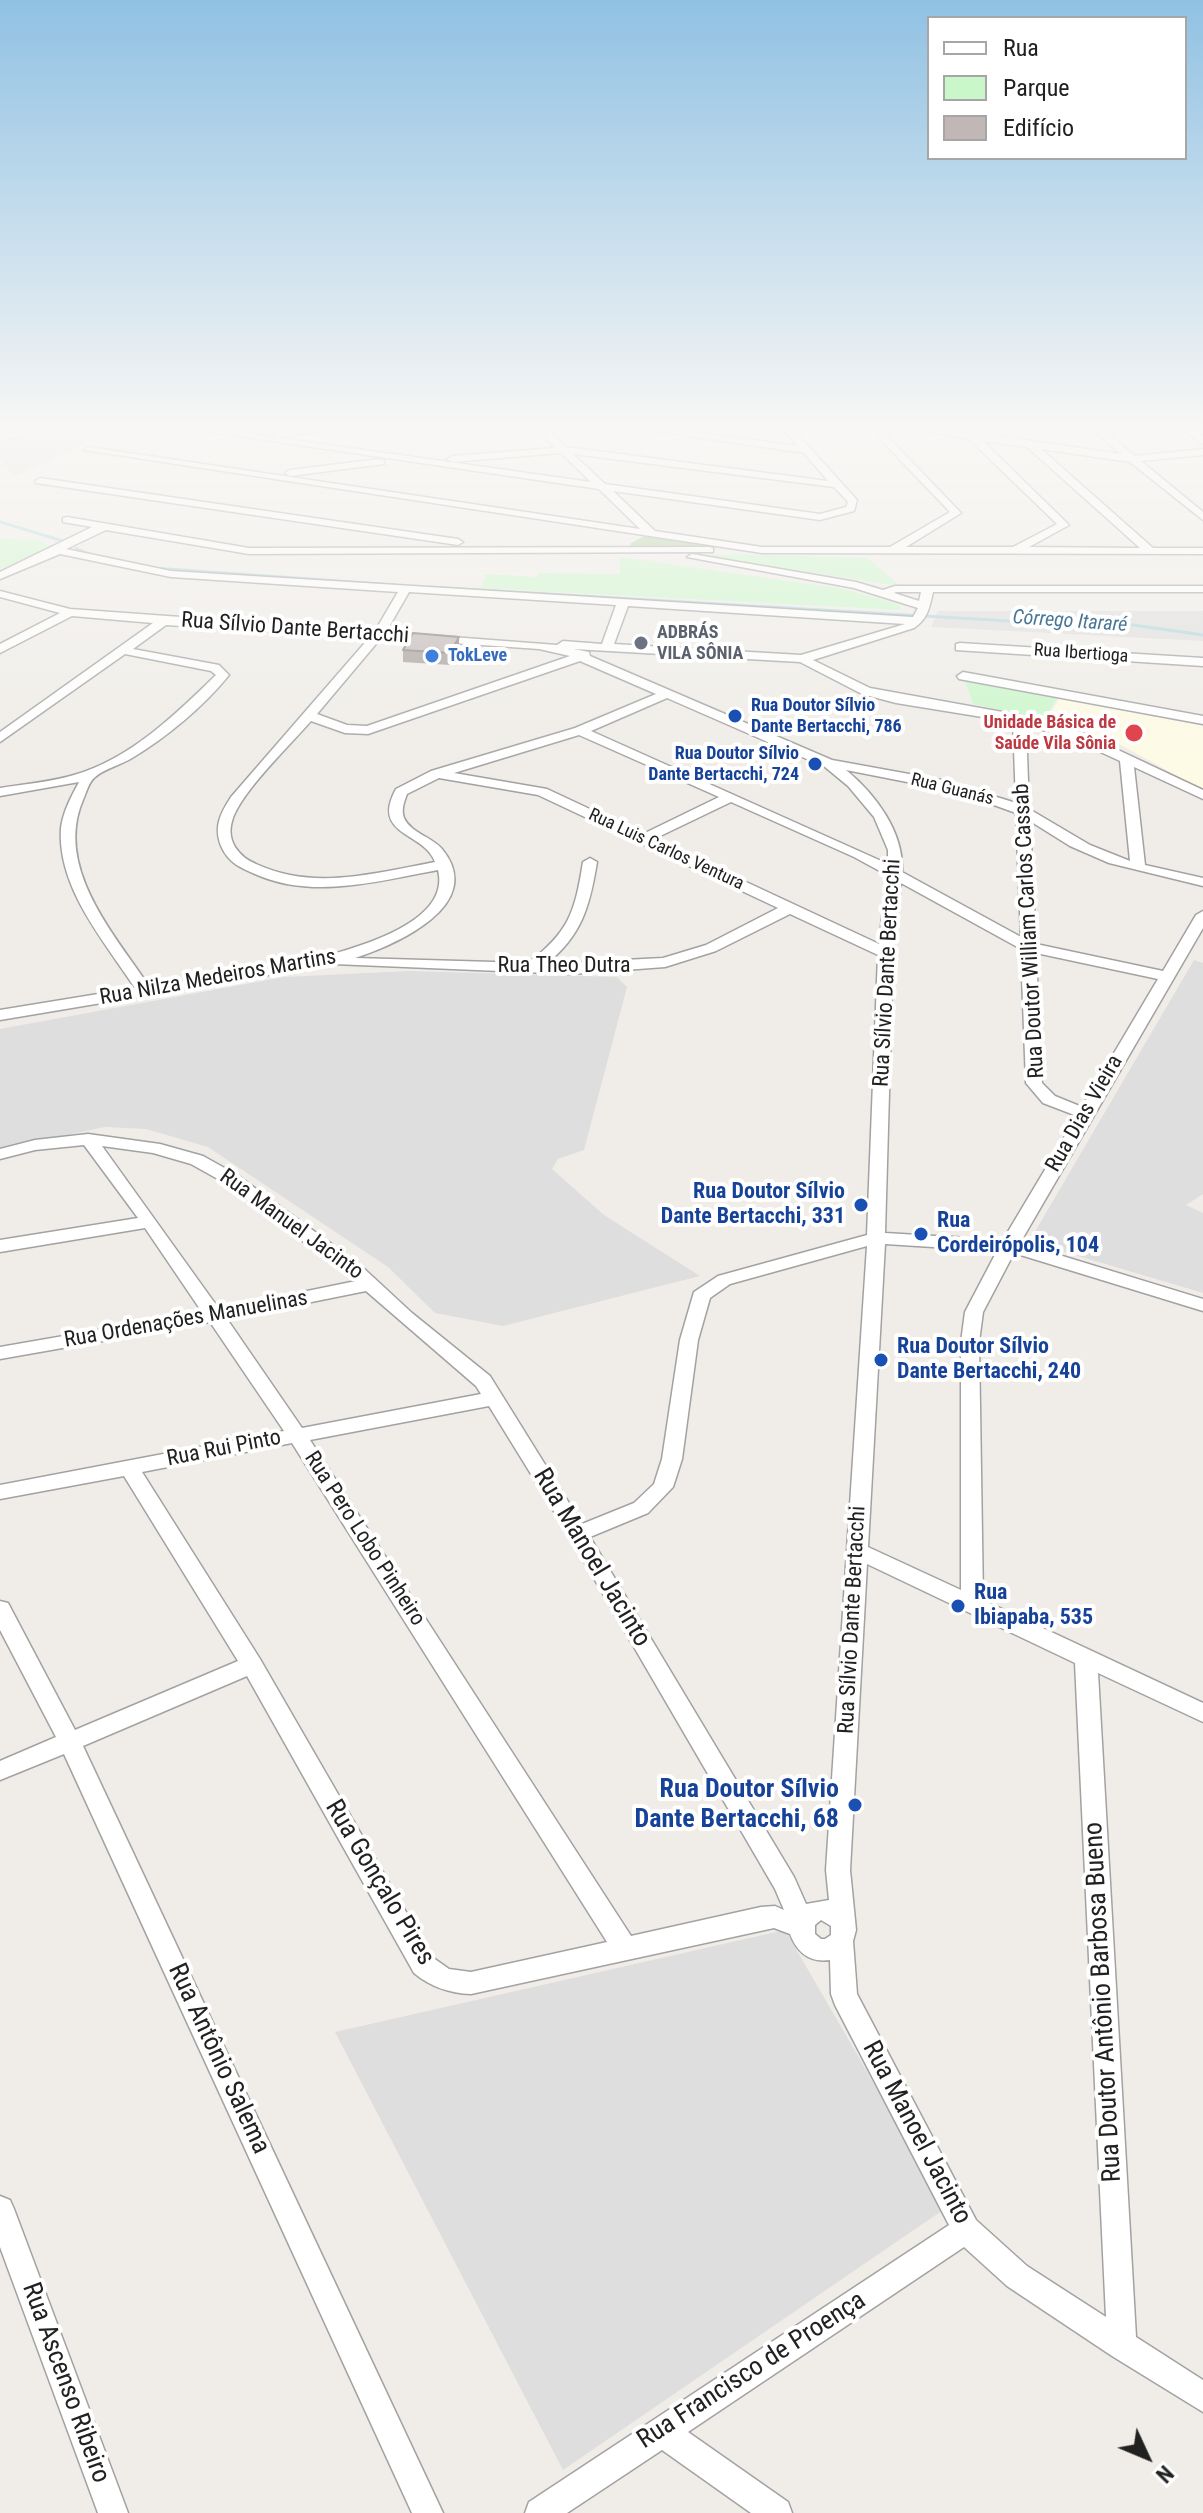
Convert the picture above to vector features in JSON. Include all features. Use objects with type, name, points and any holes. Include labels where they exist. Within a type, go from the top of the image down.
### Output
[{"type":"street","points":[[0,576],[67,544]]},
{"type":"street","points":[[206,544],[249,551],[689,553],[826,579],[884,593],[924,608]]},
{"type":"street","points":[[471,544],[517,551]]},
{"type":"street","points":[[704,544],[762,550],[891,552],[1198,551],[1203,568]]},
{"type":"street","points":[[891,552],[904,544]]},
{"type":"street","points":[[1013,551],[1026,544]]},
{"type":"street","points":[[1142,544],[1150,551]]},
{"type":"street","points":[[689,553],[712,546]]},
{"type":"street","points":[[53,552],[171,574],[623,603],[924,608],[1203,589]]},
{"type":"street","points":[[884,593],[895,589],[924,608]]},
{"type":"street","points":[[404,591],[379,634],[307,715],[223,820],[222,835],[233,856],[261,874],[295,882],[332,883],[444,865],[437,851],[398,821],[395,810],[401,792],[436,774],[580,731],[668,693]]},
{"type":"street","name":"Rua Sílvio Dante Bertacchi","points":[[0,594],[70,612],[164,621],[539,645],[582,657],[830,764],[853,783],[880,816],[895,850],[886,953],[876,1238],[838,1870],[842,1933]]},
{"type":"street","points":[[307,715],[345,729],[368,730],[582,657],[607,646],[623,603]]},
{"type":"street","points":[[539,645],[607,646],[802,659],[910,626],[924,608]]},
{"type":"street","points":[[0,649],[70,612]]},
{"type":"street","points":[[0,738],[6,726],[164,621]]},
{"type":"street","name":"Rua Ibertioga","points":[[960,647],[1203,662]]},
{"type":"street","points":[[0,792],[89,775],[150,742],[176,723],[223,675],[215,668],[122,650]]},
{"type":"street","points":[[802,659],[866,691],[896,699],[1019,719],[1075,735],[1126,758],[1146,771],[1203,795]]},
{"type":"street","points":[[963,676],[1203,720]]},
{"type":"street","name":"Rua Doutor William Carlos Cassab","points":[[1019,719],[1034,1083],[1042,1097],[1084,1113]]},
{"type":"street","points":[[580,731],[859,854],[1026,946],[1166,976]]},
{"type":"street","points":[[1126,758],[1138,867]]},
{"type":"street","name":"Rua Guanás","points":[[830,764],[976,794],[1023,811],[1084,848],[1138,867],[1203,882]]},
{"type":"street","name":"Rua Luis Carlos Ventura","points":[[436,774],[528,787],[886,953]]},
{"type":"street","points":[[89,775],[67,830],[73,869],[92,910],[144,990]]},
{"type":"street","points":[[644,839],[731,797]]},
{"type":"street","points":[[531,968],[569,938],[577,924],[590,862]]},
{"type":"street","name":"Rua Nilza Medeiros Martins","points":[[0,1015],[326,962],[358,952],[407,931],[429,914],[441,901],[447,887],[444,865]]},
{"type":"street","name":"Rua Theo Dutra","points":[[326,962],[604,969],[665,962],[742,934],[790,908]]},
{"type":"street","name":"Rua Dias Vieira","points":[[972,1604],[970,1342],[974,1312],[983,1290],[1084,1113],[1203,915]]},
{"type":"street","name":"Rua Manuel Jacinto","points":[[0,1154],[35,1145],[88,1139],[165,1150],[215,1169],[320,1243],[371,1284],[405,1317],[465,1365],[495,1398]]},
{"type":"street","name":"Rua Pero Lobo Pinheiro","points":[[88,1139],[150,1222],[297,1435],[625,1949]]},
{"type":"street","points":[[0,1246],[150,1222]]},
{"type":"street","points":[[578,1534],[641,1508],[663,1487],[672,1459],[689,1340],[701,1296],[710,1287],[876,1238],[1010,1246],[1203,1305]]},
{"type":"street","name":"Rua Ordenações Manuelinas","points":[[0,1353],[371,1284]]},
{"type":"street","name":"Rua Manoel Jacinto","points":[[495,1398],[806,1919]]},
{"type":"street","name":"Rua Rui Pinto","points":[[0,1492],[495,1398]]},
{"type":"street","name":"Rua Gonçalo Pires","points":[[129,1467],[252,1665],[423,1965],[437,1977],[449,1982],[471,1983],[761,1918],[806,1919]]},
{"type":"street","points":[[856,1550],[1203,1713]]},
{"type":"street","name":"Rua Antônio Salema","points":[[0,1609],[70,1742],[428,2513]]},
{"type":"street","name":"Rua Doutor Antônio Barbosa Bueno","points":[[1086,1658],[1122,2346]]},
{"type":"street","points":[[0,1771],[252,1665]]},
{"type":"street","name":"Rua Sílvio Dante Bertacchi","points":[[806,1919],[832,1890],[838,1870]]},
{"type":"street","points":[[827,1912],[842,1933],[830,1949],[816,1948],[805,1941],[806,1919],[827,1912]]},
{"type":"street","name":"Rua Manoel Jacinto","points":[[842,1933],[843,1981],[848,2005],[966,2230],[1017,2276],[1203,2397]]},
{"type":"street","name":"Rua Ascenso Ribeiro","points":[[0,2209],[113,2513]]},
{"type":"street","name":"Rua Francisco de Proença","points":[[540,2513],[966,2230]]},
{"type":"street","points":[[661,2431],[777,2513]]},
{"type":"shaded area","points":[[938,611],[1203,611],[1203,641],[931,627]]},
{"type":"shaded area","name":"Unidade Básica de Saúde Vila Sônia","points":[[1060,698],[1203,726],[1203,790],[1110,739],[1046,720]]},
{"type":"shaded area","points":[[1194,960],[1203,963],[1203,1194],[1186,1205],[1203,1213],[1203,1293],[1038,1244],[1033,1235]]},
{"type":"shaded area","points":[[409,971],[617,977],[627,987],[584,1150],[558,1159],[552,1169],[604,1215],[700,1276],[503,1326],[435,1313],[388,1267],[208,1147],[146,1129],[105,1127],[0,1149],[0,1029],[284,977]]},
{"type":"shaded area","points":[[785,1930],[946,2208],[563,2470],[335,2032]]},
{"type":"green space","points":[[0,544],[47,544],[55,548],[0,569]]},
{"type":"green space","points":[[630,544],[711,546],[705,549],[629,548]]},
{"type":"green space","points":[[690,555],[868,558],[900,586]]},
{"type":"green space","points":[[620,557],[838,588],[895,603],[900,610],[481,588],[486,574],[537,577],[538,573],[620,574]]},
{"type":"green space","points":[[965,680],[1057,698],[1044,720],[973,704]]},
{"type":"building","points":[[413,633],[459,637],[450,653],[403,650]]},
{"type":"waterway","name":"Córrego Itararé","points":[[76,548],[89,554]]},
{"type":"waterway","name":"Córrego Itararé","points":[[154,568],[395,585]]},
{"type":"waterway","name":"Córrego Itararé","points":[[429,587],[1010,621],[1119,623],[1203,635]]},
{"type":"place","name":"ADBRÁS VILA SÔNIA","points":[[641,643]]},
{"type":"place","name":"TokLeve","points":[[432,656]]},
{"type":"place","name":"Rua Doutor Sílvio Dante Bertacchi, 786","points":[[735,716]]},
{"type":"place","name":"Unidade Básica de Saúde Vila Sônia","points":[[1134,733]]},
{"type":"place","name":"Rua Doutor Sílvio Dante Bertacchi, 724","points":[[815,764]]},
{"type":"place","name":"Rua Doutor Sílvio Dante Bertacchi, 331","points":[[861,1205]]},
{"type":"place","name":"Rua Cordeirópolis, 104","points":[[921,1234]]},
{"type":"place","name":"Rua Doutor Sílvio Dante Bertacchi, 240","points":[[881,1360]]},
{"type":"place","name":"Rua Ibiapaba, 535","points":[[958,1606]]},
{"type":"place","name":"Rua Doutor Sílvio Dante Bertacchi, 68","points":[[855,1805]]}]
